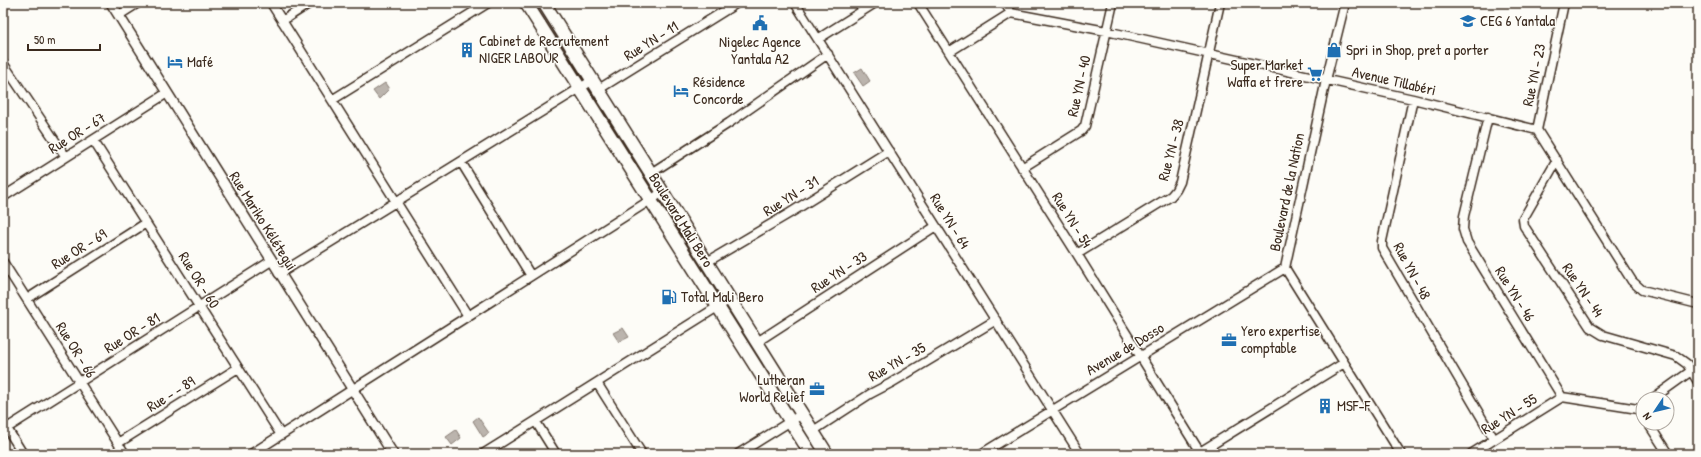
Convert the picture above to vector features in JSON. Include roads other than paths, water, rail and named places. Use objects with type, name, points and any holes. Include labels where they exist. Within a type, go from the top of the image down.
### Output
[{"type":"main road","name":"Boulevard Mali Bero","points":[[526,3],[810,454]]},
{"type":"main road","name":"Boulevard Mali Bero","points":[[544,3],[828,454]]},
{"type":"street","name":"Rue Mariko Kélétegui","points":[[111,3],[279,274],[393,454]]},
{"type":"street","points":[[119,15],[138,3]]},
{"type":"street","points":[[271,3],[468,316]]},
{"type":"street","points":[[282,21],[310,3]]},
{"type":"street","points":[[332,100],[488,3]]},
{"type":"street","name":"Rue YN - 11","points":[[279,274],[579,88],[596,85],[737,3]]},
{"type":"street","name":"Rue YN - 64","points":[[795,3],[1080,454]]},
{"type":"street","points":[[818,39],[875,3]]},
{"type":"street","name":"Rue YN - 54","points":[[918,3],[1201,453]]},
{"type":"street","points":[[949,52],[1011,12],[1005,3]]},
{"type":"street","name":"Rue YN - 40","points":[[1022,168],[1081,131],[1085,126],[1112,3]]},
{"type":"street","name":"Rue YN - 38","points":[[1077,254],[1171,196],[1176,190],[1180,182],[1220,3]]},
{"type":"street","name":"Boulevard de la Nation","points":[[1345,3],[1326,80],[1285,268],[1401,454]]},
{"type":"street","name":"Rue YN - 23","points":[[1537,130],[1564,3]]},
{"type":"street","name":"Avenue Tillabéri","points":[[1011,12],[1106,31],[1413,99],[1537,130]]},
{"type":"street","points":[[651,173],[729,123],[828,54]]},
{"type":"street","points":[[3,63],[66,157]]},
{"type":"street","name":"Rue OR - 67","points":[[3,197],[167,93]]},
{"type":"street","name":"Rue YN - 48","points":[[1413,99],[1382,241],[1382,248],[1494,439]]},
{"type":"street","name":"Rue YN - 46","points":[[1488,117],[1462,229],[1466,242],[1562,397]]},
{"type":"street","points":[[1537,130],[1636,286],[1642,290],[1698,304]]},
{"type":"street","name":"Rue OR - 60","points":[[93,140],[281,435]]},
{"type":"street","name":"Rue YN - 31","points":[[707,262],[790,214],[889,151]]},
{"type":"street","name":"Rue YN - 44","points":[[1557,160],[1523,219],[1524,226],[1590,328],[1603,334],[1676,356],[1682,359],[1698,382]]},
{"type":"street","points":[[461,162],[531,276]]},
{"type":"street","points":[[251,454],[663,192]]},
{"type":"street","name":"Rue OR - 69","points":[[27,299],[146,223]]},
{"type":"street","name":"Rue YN - 33","points":[[757,342],[936,226]]},
{"type":"street","name":"Rue OR - 81","points":[[5,425],[80,382],[271,261]]},
{"type":"street","name":"Rue OR - 66","points":[[3,262],[125,454]]},
{"type":"street","name":"Avenue de Dosso","points":[[980,454],[1285,268]]},
{"type":"street","points":[[483,454],[730,299]]},
{"type":"street","name":"Rue YN - 35","points":[[813,431],[870,394],[996,320]]},
{"type":"street","points":[[1201,453],[1344,363]]},
{"type":"street","name":"Rue - - 89","points":[[118,443],[238,368]]},
{"type":"street","points":[[1663,391],[1691,371]]},
{"type":"street","points":[[597,383],[642,454]]},
{"type":"street","points":[[1562,397],[1635,406]]},
{"type":"street","name":"Rue YN - 55","points":[[1471,454],[1562,397]]},
{"type":"street","points":[[738,454],[802,414]]},
{"type":"street","points":[[536,422],[556,454]]},
{"type":"street","points":[[5,425],[23,454]]},
{"type":"street","points":[[1653,431],[1668,454]]},
{"type":"place","name":"CEG 6 Yantala","points":[[1468,21]]},
{"type":"place","name":"Nigelec Agence Yantala A2","points":[[760,23]]},
{"type":"place","name":"Cabinet de Recrutement NIGER LABOUR","points":[[467,50]]},
{"type":"place","name":"Spri in Shop, pret a porter","points":[[1334,50]]},
{"type":"place","name":"Mafé","points":[[175,62]]},
{"type":"place","name":"Super Market Waffa et frere","points":[[1315,74]]},
{"type":"place","name":"Résidence Concorde","points":[[681,91]]},
{"type":"place","name":"Total Mali Bero","points":[[669,297]]},
{"type":"place","name":"Yero expertise comptable","points":[[1229,340]]},
{"type":"place","name":"Lutheran World Relief","points":[[817,389]]},
{"type":"place","name":"MSF-F","points":[[1325,406]]}]
